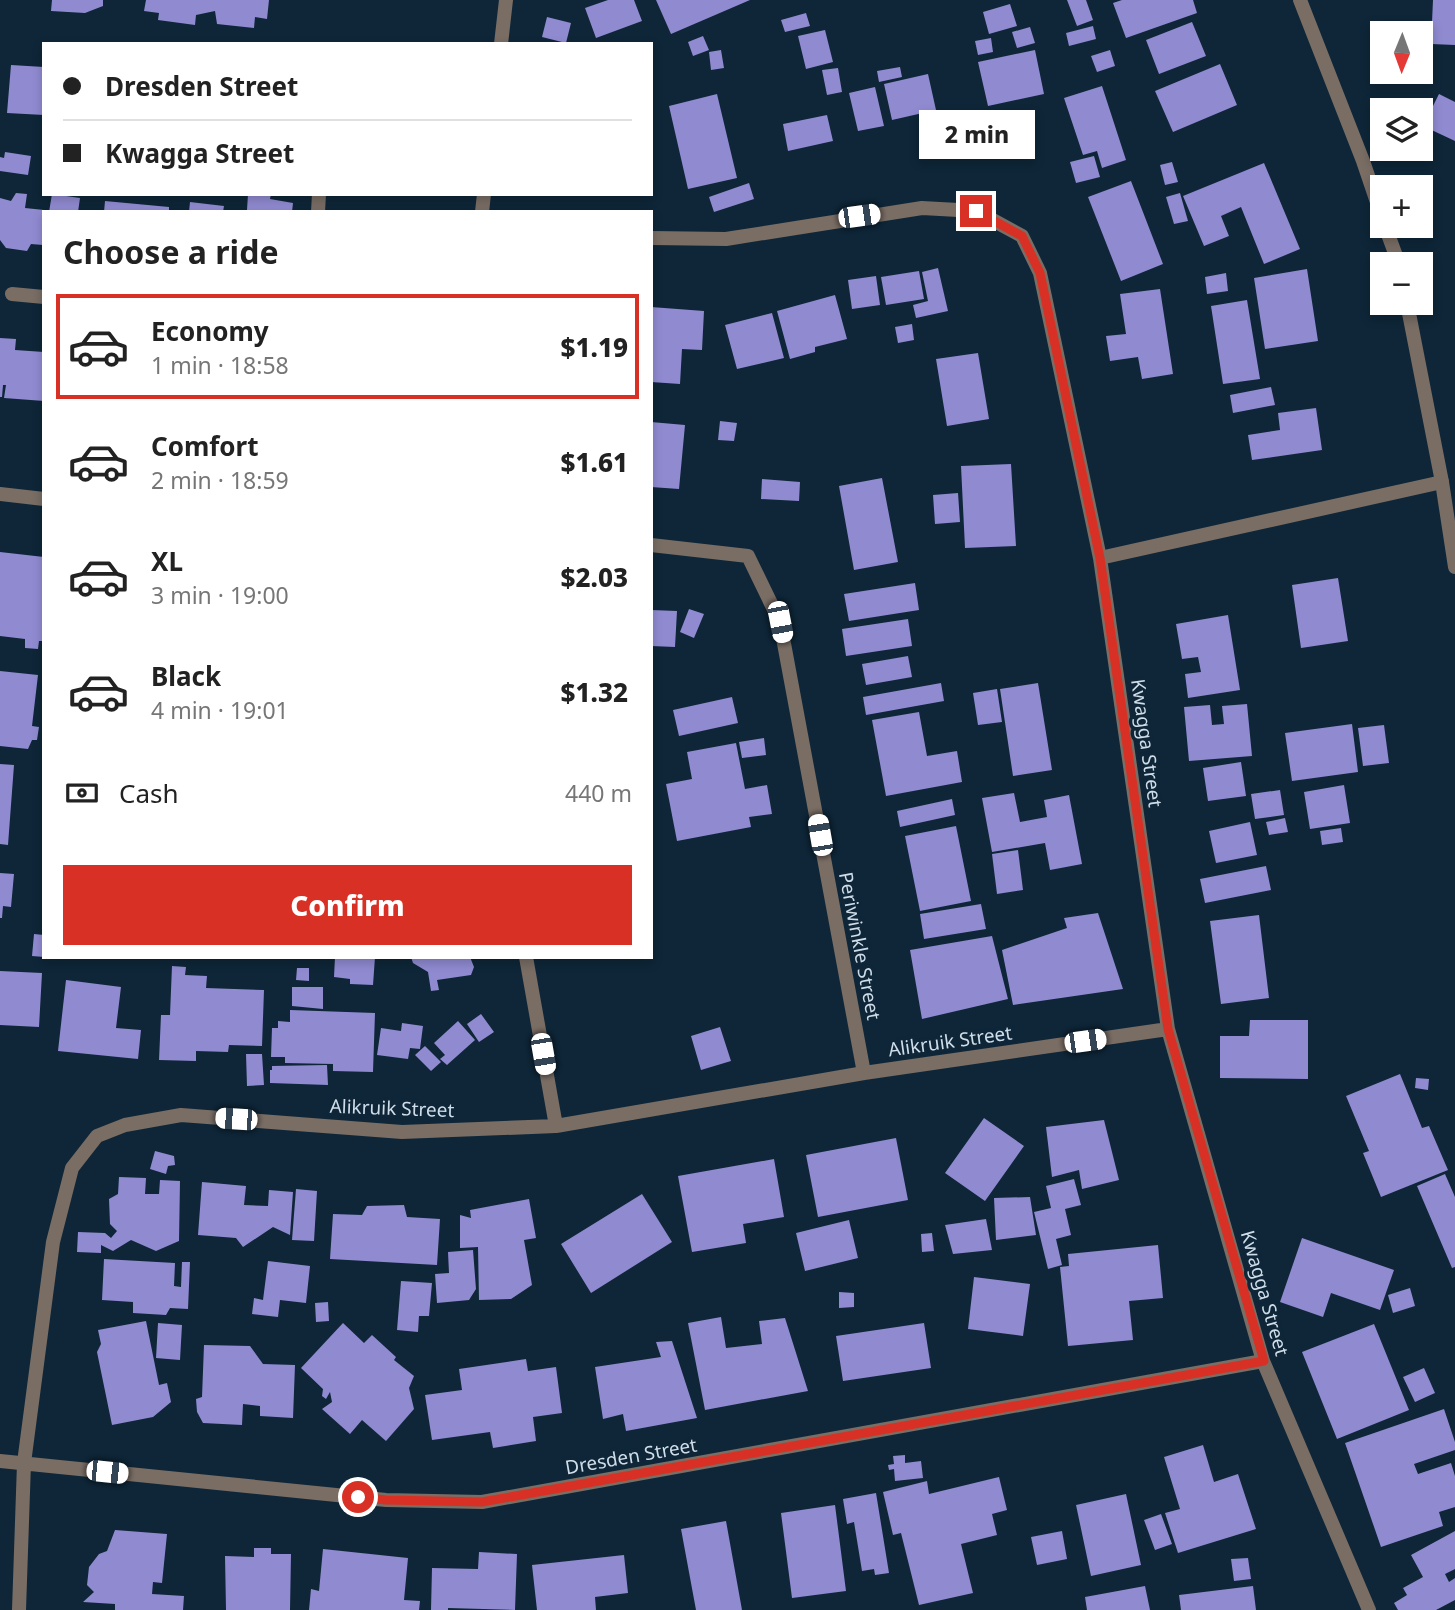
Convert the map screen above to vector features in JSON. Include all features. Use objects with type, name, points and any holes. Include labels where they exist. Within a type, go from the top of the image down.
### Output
[{"type":"street","points":[[501,42],[506,0]]},
{"type":"street","points":[[1300,0],[1370,182]]},
{"type":"street","name":"Kwagga Street","points":[[653,238],[726,239],[922,208],[976,211],[1022,236],[1040,273],[1100,558],[1168,1029],[1264,1361],[1368,1610]]},
{"type":"street","points":[[12,294],[42,297]]},
{"type":"street","points":[[1409,315],[1455,567]]},
{"type":"street","points":[[1100,558],[1441,482]]},
{"type":"street","points":[[0,494],[42,499]]},
{"type":"street","name":"Periwinkle Street","points":[[653,545],[748,556],[780,622],[864,1073]]},
{"type":"street","points":[[526,959],[556,1126]]},
{"type":"street","name":"Alikruik Street","points":[[19,1610],[24,1463],[53,1242],[72,1168],[97,1136],[125,1125],[181,1115],[402,1132],[556,1126],[864,1073],[1168,1029]]},
{"type":"street","name":"Dresden Street","points":[[0,1461],[386,1500],[482,1502],[1264,1361]]},
{"type":"building","points":[[52,0],[103,0],[103,6],[85,13],[51,11]]},
{"type":"building","points":[[146,0],[269,0],[267,19],[255,17],[254,28],[217,24],[215,11],[196,15],[195,25],[158,20],[159,13],[144,11]]},
{"type":"building","points":[[608,0],[634,0],[642,21],[596,38],[585,8]]},
{"type":"building","points":[[656,0],[750,0],[671,34]]},
{"type":"building","points":[[1067,0],[1086,0],[1093,20],[1077,26]]},
{"type":"building","points":[[1122,0],[1193,0],[1197,13],[1126,38],[1113,3]]},
{"type":"building","points":[[1433,0],[1455,0],[1455,45],[1433,44]]},
{"type":"building","points":[[1010,4],[1017,26],[989,34],[983,12]]},
{"type":"building","points":[[806,13],[810,26],[785,32],[781,20]]},
{"type":"building","points":[[547,17],[571,23],[566,42],[542,37]]},
{"type":"building","points":[[1192,22],[1206,56],[1159,74],[1146,40]]},
{"type":"building","points":[[1093,26],[1096,39],[1069,46],[1066,33]]},
{"type":"building","points":[[1030,27],[1035,43],[1017,48],[1012,32]]},
{"type":"building","points":[[825,30],[833,62],[806,69],[798,36]]},
{"type":"building","points":[[703,36],[709,50],[693,56],[688,42]]},
{"type":"building","points":[[991,38],[993,52],[978,55],[975,41]]},
{"type":"building","points":[[721,50],[724,68],[711,70],[709,52]]},
{"type":"building","points":[[1035,50],[1044,94],[988,106],[978,62]]},
{"type":"building","points":[[1110,50],[1115,66],[1097,72],[1091,56]]},
{"type":"building","points":[[1220,64],[1237,105],[1173,132],[1155,91]]},
{"type":"building","points":[[11,65],[42,67],[42,115],[7,113]]},
{"type":"building","points":[[900,67],[902,77],[879,82],[877,71]]},
{"type":"building","points":[[838,68],[842,92],[827,95],[822,70]]},
{"type":"building","points":[[928,74],[936,110],[892,120],[884,84]]},
{"type":"building","points":[[1102,86],[1126,160],[1102,168],[1097,151],[1083,155],[1064,98]]},
{"type":"building","points":[[875,87],[884,126],[858,131],[849,93]]},
{"type":"building","points":[[717,94],[737,178],[688,189],[669,106]]},
{"type":"building","points":[[1439,94],[1455,102],[1455,141],[1433,131],[1433,106]]},
{"type":"building","points":[[827,115],[833,141],[788,151],[783,124]]},
{"type":"building","points":[[5,152],[31,156],[28,175],[0,171],[0,157],[4,158]]},
{"type":"building","points":[[1094,156],[1100,177],[1076,183],[1070,162]]},
{"type":"building","points":[[1172,162],[1178,182],[1165,185],[1160,165]]},
{"type":"building","points":[[1264,163],[1300,249],[1264,264],[1241,207],[1221,216],[1229,236],[1204,246],[1183,196]]},
{"type":"building","points":[[1131,181],[1163,264],[1121,281],[1088,197]]},
{"type":"building","points":[[749,183],[754,199],[714,212],[709,197]]},
{"type":"building","points":[[16,193],[27,194],[25,208],[44,210],[42,245],[31,244],[27,251],[6,248],[0,240],[0,198],[11,201]]},
{"type":"building","points":[[1180,193],[1188,221],[1174,224],[1166,197]]},
{"type":"building","points":[[52,196],[80,198],[78,210],[49,210]]},
{"type":"building","points":[[248,196],[271,196],[270,199],[293,203],[292,210],[247,210]]},
{"type":"building","points":[[105,201],[169,207],[169,210],[104,210]]},
{"type":"building","points":[[190,202],[224,206],[223,210],[189,210]]},
{"type":"building","points":[[938,268],[948,311],[916,318],[913,305],[928,301],[922,272]]},
{"type":"building","points":[[1307,269],[1318,341],[1265,349],[1254,278]]},
{"type":"building","points":[[919,271],[924,299],[886,305],[881,277]]},
{"type":"building","points":[[1226,273],[1228,291],[1207,294],[1205,277]]},
{"type":"building","points":[[876,276],[880,305],[852,309],[848,280]]},
{"type":"building","points":[[1160,289],[1173,374],[1142,379],[1138,357],[1110,361],[1106,336],[1126,334],[1120,294]]},
{"type":"building","points":[[835,295],[847,339],[815,347],[815,352],[790,359],[777,311]]},
{"type":"building","points":[[1247,300],[1260,379],[1223,384],[1211,306]]},
{"type":"building","points":[[653,307],[704,311],[702,350],[682,349],[680,384],[653,382]]},
{"type":"building","points":[[772,313],[784,358],[737,369],[725,325]]},
{"type":"building","points":[[912,324],[914,340],[898,343],[895,327]]},
{"type":"building","points":[[0,338],[16,339],[15,350],[42,352],[42,401],[4,398],[6,385],[3,385],[0,397]]},
{"type":"building","points":[[978,353],[989,419],[947,426],[936,359]]},
{"type":"building","points":[[1271,387],[1275,405],[1233,413],[1230,395]]},
{"type":"building","points":[[1316,408],[1322,450],[1252,460],[1248,435],[1280,430],[1278,413]]},
{"type":"building","points":[[720,421],[737,423],[734,441],[718,440]]},
{"type":"building","points":[[653,422],[685,425],[679,489],[653,487]]},
{"type":"building","points":[[1011,464],[1016,546],[965,548],[961,466]]},
{"type":"building","points":[[882,478],[898,562],[854,570],[839,486]]},
{"type":"building","points":[[762,479],[800,482],[799,501],[761,499]]},
{"type":"building","points":[[958,493],[960,522],[935,524],[933,495]]},
{"type":"building","points":[[0,552],[42,557],[42,641],[39,641],[38,649],[25,648],[25,639],[0,636]]},
{"type":"building","points":[[1338,578],[1348,641],[1301,648],[1292,585]]},
{"type":"building","points":[[915,583],[919,610],[849,621],[844,594]]},
{"type":"building","points":[[689,609],[704,614],[694,638],[680,632]]},
{"type":"building","points":[[653,610],[677,611],[675,647],[653,646]]},
{"type":"building","points":[[1228,615],[1240,690],[1188,698],[1185,674],[1201,672],[1198,657],[1182,659],[1176,624]]},
{"type":"building","points":[[908,619],[912,646],[846,656],[842,629]]},
{"type":"building","points":[[908,656],[912,677],[866,685],[862,664]]},
{"type":"building","points":[[0,671],[38,675],[32,726],[39,727],[37,740],[32,740],[28,749],[0,746]]},
{"type":"building","points":[[941,683],[944,701],[866,715],[863,697]]},
{"type":"building","points":[[1038,683],[1052,770],[1013,776],[1000,689]]},
{"type":"building","points":[[997,689],[1002,722],[978,725],[973,693]]},
{"type":"building","points":[[732,697],[738,723],[679,736],[673,710]]},
{"type":"building","points":[[1247,704],[1252,756],[1189,761],[1184,707],[1210,705],[1212,725],[1224,724],[1222,706]]},
{"type":"building","points":[[919,712],[927,756],[957,751],[962,782],[886,796],[872,720]]},
{"type":"building","points":[[1352,724],[1358,772],[1292,781],[1285,733]]},
{"type":"building","points":[[1384,725],[1389,763],[1363,766],[1358,728]]},
{"type":"building","points":[[764,738],[766,755],[742,758],[739,742]]},
{"type":"building","points":[[736,743],[745,789],[767,785],[772,814],[749,817],[751,827],[677,841],[666,784],[692,779],[687,752]]},
{"type":"building","points":[[1241,762],[1246,796],[1208,801],[1203,768]]},
{"type":"building","points":[[0,764],[14,765],[8,845],[0,844]]},
{"type":"building","points":[[1344,785],[1350,823],[1310,829],[1304,792]]},
{"type":"building","points":[[1280,790],[1284,815],[1255,819],[1251,794]]},
{"type":"building","points":[[1014,793],[1020,822],[1047,817],[1044,800],[1069,795],[1082,864],[1050,870],[1045,843],[992,852],[982,798]]},
{"type":"building","points":[[952,799],[955,815],[900,827],[897,811]]},
{"type":"building","points":[[1285,818],[1288,832],[1269,835],[1266,822]]},
{"type":"building","points":[[1250,822],[1257,855],[1216,863],[1209,831]]},
{"type":"building","points":[[956,826],[971,901],[920,911],[905,836]]},
{"type":"building","points":[[1341,828],[1343,842],[1322,845],[1320,831]]},
{"type":"building","points":[[1018,850],[1023,890],[997,894],[992,854]]},
{"type":"building","points":[[1266,866],[1271,890],[1205,903],[1200,879]]},
{"type":"building","points":[[0,873],[14,874],[11,907],[3,906],[2,918],[0,918]]},
{"type":"building","points":[[981,904],[986,929],[924,939],[920,914]]},
{"type":"building","points":[[1098,913],[1123,989],[1013,1005],[1002,950],[1067,928],[1064,918]]},
{"type":"building","points":[[1259,915],[1269,998],[1221,1004],[1210,921]]},
{"type":"building","points":[[34,934],[42,935],[42,957],[32,956]]},
{"type":"building","points":[[992,936],[1008,999],[922,1019],[910,950]]},
{"type":"building","points":[[335,959],[375,959],[373,985],[350,984],[350,979],[334,977]]},
{"type":"building","points":[[412,959],[471,959],[474,967],[471,975],[437,980],[439,990],[431,991],[428,972],[413,963]]},
{"type":"building","points":[[172,966],[186,967],[185,975],[207,976],[206,988],[264,990],[262,1046],[229,1045],[228,1052],[196,1051],[196,1061],[159,1060],[161,1015],[170,1015]]},
{"type":"building","points":[[297,968],[309,968],[309,981],[296,980]]},
{"type":"building","points":[[0,971],[42,973],[39,1027],[0,1025]]},
{"type":"building","points":[[66,980],[121,987],[116,1028],[141,1030],[138,1059],[58,1051]]},
{"type":"building","points":[[292,987],[323,987],[323,1009],[292,1006]]},
{"type":"building","points":[[290,1010],[375,1013],[373,1072],[333,1071],[333,1064],[285,1063],[285,1057],[271,1057],[272,1028],[278,1028],[278,1021],[290,1022]]},
{"type":"building","points":[[481,1014],[494,1032],[479,1042],[467,1024]]},
{"type":"building","points":[[1250,1020],[1308,1020],[1308,1079],[1220,1078],[1220,1036],[1249,1036]]},
{"type":"building","points":[[458,1021],[475,1040],[447,1065],[440,1059],[445,1055],[434,1043]]},
{"type":"building","points":[[402,1023],[423,1026],[420,1049],[410,1048],[408,1059],[377,1055],[381,1028],[401,1031]]},
{"type":"building","points":[[720,1027],[731,1061],[701,1070],[691,1036]]},
{"type":"building","points":[[425,1046],[441,1062],[431,1071],[415,1055]]},
{"type":"building","points":[[246,1054],[262,1054],[264,1085],[247,1086]]},
{"type":"building","points":[[327,1065],[328,1085],[270,1083],[272,1066]]},
{"type":"building","points":[[1400,1074],[1422,1128],[1429,1126],[1448,1170],[1381,1197],[1363,1153],[1369,1151],[1346,1096]]},
{"type":"building","points":[[1416,1078],[1429,1079],[1428,1090],[1415,1088]]},
{"type":"building","points":[[984,1118],[1024,1146],[985,1201],[945,1173]]},
{"type":"building","points":[[1104,1120],[1119,1180],[1082,1189],[1079,1170],[1052,1177],[1046,1127]]},
{"type":"building","points":[[896,1138],[908,1200],[818,1217],[806,1155]]},
{"type":"building","points":[[155,1151],[174,1156],[175,1165],[168,1166],[166,1174],[150,1169]]},
{"type":"building","points":[[774,1159],[784,1217],[743,1224],[746,1243],[692,1252],[678,1176]]},
{"type":"building","points":[[1445,1174],[1455,1197],[1455,1267],[1452,1268],[1417,1186]]},
{"type":"building","points":[[119,1177],[146,1178],[145,1194],[159,1194],[160,1180],[180,1181],[179,1241],[156,1251],[131,1240],[113,1251],[101,1245],[101,1253],[77,1252],[78,1232],[105,1233],[111,1238],[117,1231],[110,1224],[109,1199],[118,1194]]},
{"type":"building","points":[[1074,1179],[1081,1205],[1065,1209],[1071,1235],[1056,1239],[1062,1265],[1048,1269],[1034,1212],[1051,1208],[1046,1186]]},
{"type":"building","points":[[202,1182],[246,1186],[244,1205],[268,1206],[269,1190],[293,1192],[290,1235],[273,1227],[243,1247],[236,1238],[198,1235]]},
{"type":"building","points":[[296,1189],[317,1191],[314,1241],[292,1240]]},
{"type":"building","points":[[642,1194],[672,1242],[591,1293],[561,1244]]},
{"type":"building","points":[[1030,1197],[1036,1235],[996,1240],[994,1198]]},
{"type":"building","points":[[529,1199],[536,1238],[524,1240],[532,1285],[511,1299],[479,1300],[478,1247],[460,1248],[460,1215],[471,1218],[470,1210]]},
{"type":"building","points":[[404,1205],[407,1217],[440,1219],[437,1265],[330,1259],[333,1214],[362,1215],[367,1206]]},
{"type":"building","points":[[986,1219],[992,1250],[953,1254],[945,1225]]},
{"type":"building","points":[[849,1220],[858,1258],[805,1271],[796,1233]]},
{"type":"building","points":[[932,1233],[934,1251],[922,1252],[921,1234]]},
{"type":"building","points":[[1302,1238],[1394,1270],[1380,1310],[1331,1293],[1323,1317],[1280,1302]]},
{"type":"building","points":[[1158,1245],[1163,1298],[1129,1301],[1133,1340],[1068,1346],[1060,1267],[1069,1266],[1068,1254]]},
{"type":"building","points":[[473,1250],[476,1289],[469,1300],[437,1303],[435,1274],[449,1273],[448,1252]]},
{"type":"building","points":[[104,1259],[175,1263],[174,1286],[181,1287],[182,1262],[190,1262],[188,1309],[170,1308],[166,1315],[133,1313],[133,1302],[102,1300]]},
{"type":"building","points":[[268,1261],[310,1266],[306,1303],[280,1300],[278,1317],[252,1314],[254,1298],[263,1300]]},
{"type":"building","points":[[974,1277],[1030,1284],[1023,1336],[968,1329]]},
{"type":"building","points":[[401,1281],[432,1283],[429,1316],[419,1316],[418,1332],[397,1330]]},
{"type":"building","points":[[1410,1288],[1415,1306],[1393,1313],[1388,1295]]},
{"type":"building","points":[[839,1292],[854,1293],[854,1307],[839,1308]]},
{"type":"building","points":[[328,1302],[329,1321],[316,1322],[315,1303]]},
{"type":"building","points":[[721,1317],[726,1348],[762,1344],[759,1321],[785,1318],[808,1391],[705,1410],[688,1323]]},
{"type":"building","points":[[146,1321],[159,1385],[167,1383],[171,1402],[153,1417],[112,1425],[97,1352],[101,1344],[98,1330]]},
{"type":"building","points":[[158,1323],[182,1325],[180,1360],[156,1358]]},
{"type":"building","points":[[343,1323],[364,1343],[372,1335],[396,1357],[394,1360],[414,1376],[409,1388],[414,1409],[386,1441],[362,1420],[350,1434],[322,1409],[332,1402],[330,1392],[326,1399],[322,1396],[323,1389],[301,1368]]},
{"type":"building","points":[[924,1323],[931,1368],[843,1381],[836,1336]]},
{"type":"building","points":[[1374,1324],[1409,1410],[1337,1439],[1302,1352]]},
{"type":"building","points":[[672,1341],[697,1418],[626,1431],[623,1414],[603,1419],[595,1367],[661,1357],[656,1342]]},
{"type":"building","points":[[204,1345],[250,1346],[263,1364],[295,1365],[293,1418],[260,1416],[260,1406],[243,1404],[242,1425],[203,1423],[197,1412],[196,1399],[202,1397]]},
{"type":"building","points":[[526,1359],[528,1371],[556,1367],[562,1413],[533,1417],[536,1441],[493,1448],[490,1432],[432,1440],[425,1395],[462,1390],[459,1369]]},
{"type":"building","points":[[1424,1368],[1435,1393],[1415,1402],[1403,1377]]},
{"type":"building","points":[[1444,1409],[1455,1450],[1414,1464],[1418,1474],[1451,1463],[1455,1476],[1455,1507],[1439,1512],[1443,1526],[1381,1547],[1345,1443]]},
{"type":"building","points":[[1203,1445],[1214,1482],[1238,1474],[1256,1529],[1178,1553],[1165,1513],[1180,1509],[1164,1457]]},
{"type":"building","points":[[905,1455],[905,1463],[921,1461],[923,1478],[895,1481],[894,1469],[889,1470],[888,1465],[894,1464],[893,1456]]},
{"type":"building","points":[[999,1477],[1007,1510],[992,1514],[997,1535],[961,1544],[973,1593],[919,1605],[901,1533],[893,1535],[883,1492],[927,1481],[929,1494]]},
{"type":"building","points":[[876,1493],[889,1573],[875,1575],[874,1569],[862,1571],[854,1522],[847,1524],[843,1499]]},
{"type":"building","points":[[1126,1494],[1141,1565],[1091,1576],[1076,1505]]},
{"type":"building","points":[[835,1505],[846,1591],[792,1598],[781,1513]]},
{"type":"building","points":[[1161,1514],[1172,1544],[1155,1550],[1144,1520]]},
{"type":"building","points":[[726,1521],[742,1610],[696,1610],[681,1529]]},
{"type":"building","points":[[115,1530],[167,1534],[162,1583],[153,1582],[152,1594],[184,1596],[183,1610],[115,1610],[115,1604],[83,1602],[94,1592],[87,1585],[89,1567],[99,1554],[107,1551]]},
{"type":"building","points":[[1062,1531],[1067,1559],[1037,1565],[1031,1537]]},
{"type":"building","points":[[1455,1531],[1455,1569],[1445,1574],[1449,1582],[1455,1578],[1455,1600],[1436,1610],[1398,1610],[1394,1603],[1407,1595],[1403,1588],[1423,1577],[1411,1555]]},
{"type":"building","points":[[254,1548],[271,1548],[271,1554],[291,1554],[290,1610],[226,1610],[225,1556],[254,1557]]},
{"type":"building","points":[[323,1549],[408,1558],[404,1600],[420,1601],[419,1610],[309,1610],[311,1589],[319,1591]]},
{"type":"building","points":[[479,1552],[517,1554],[515,1610],[431,1610],[432,1568],[478,1569]]},
{"type":"building","points":[[624,1555],[628,1593],[595,1597],[596,1610],[537,1610],[532,1565]]},
{"type":"building","points":[[1248,1558],[1251,1579],[1234,1581],[1231,1559]]},
{"type":"building","points":[[1145,1586],[1150,1610],[1087,1610],[1085,1597]]},
{"type":"building","points":[[1253,1586],[1256,1610],[1181,1610],[1179,1595]]},
{"type":"route","points":[[358,1497],[482,1502],[1264,1361],[1168,1029],[1100,558],[1040,273],[1022,236],[976,211]]}]
